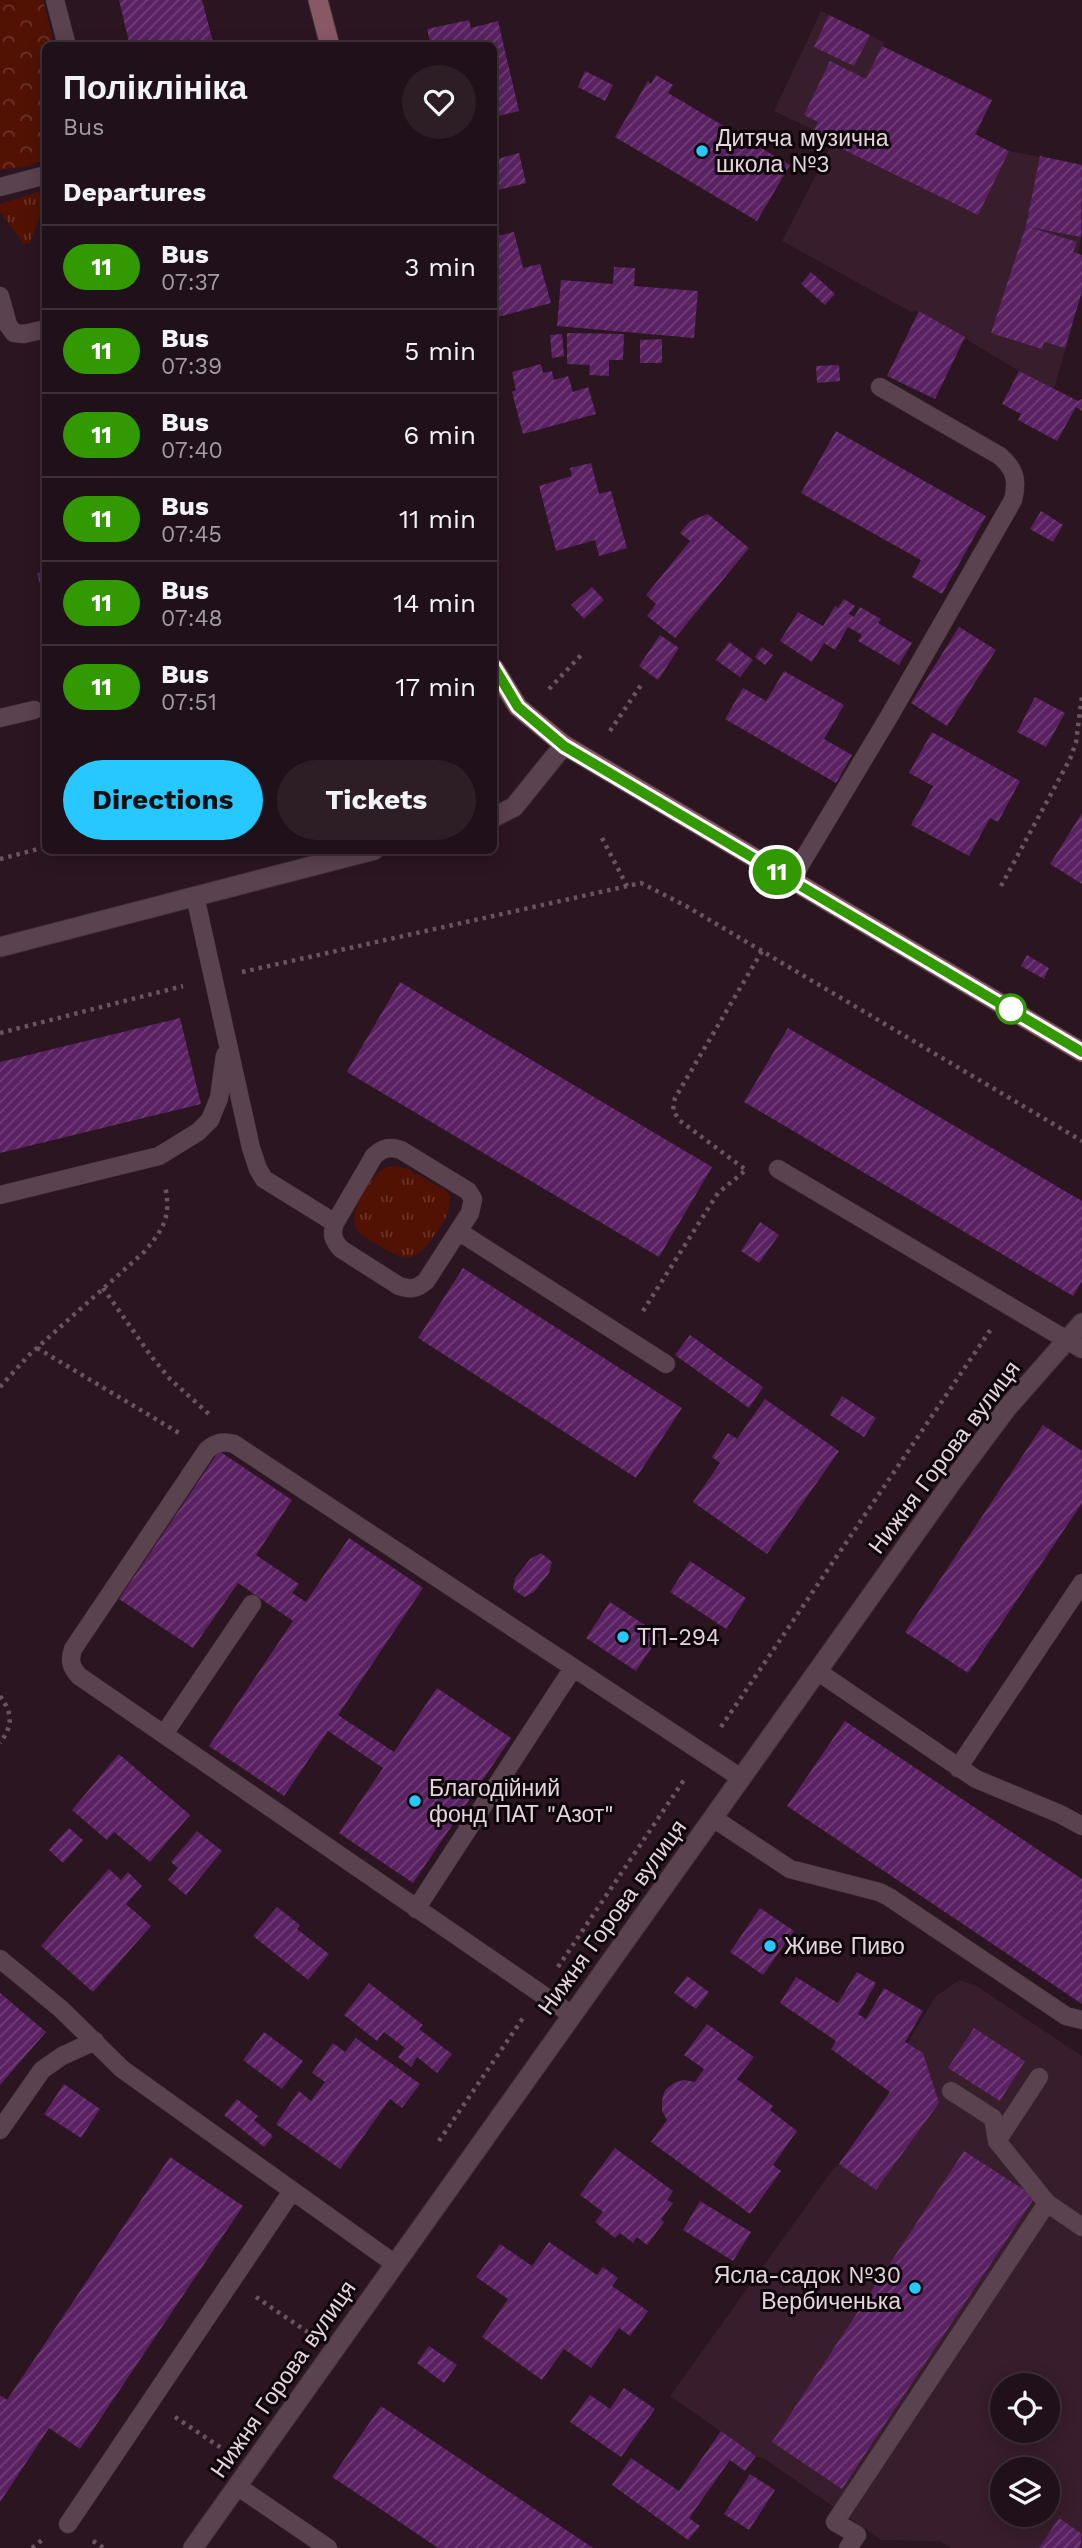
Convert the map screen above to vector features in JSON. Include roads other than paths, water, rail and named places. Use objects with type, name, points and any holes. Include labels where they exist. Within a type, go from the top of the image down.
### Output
[{"type":"main road","points":[[318,0],[329,42]]},
{"type":"main road","points":[[497,673],[518,707],[564,746],[1082,1052]]},
{"type":"street","points":[[497,816],[514,807],[564,746]]},
{"type":"street","points":[[0,947],[358,854]]},
{"type":"street","name":"Нижня Горова вулиця","points":[[193,2548],[992,1428],[1075,1344],[1082,1323]]},
{"type":"lane","points":[[55,0],[66,42]]},
{"type":"lane","points":[[0,187],[42,176]]},
{"type":"lane","points":[[0,296],[8,325],[14,333],[42,330]]},
{"type":"lane","points":[[791,880],[955,603],[1013,500],[1016,487],[1015,475],[1009,464],[1000,456],[880,387]]},
{"type":"lane","points":[[0,719],[34,710]]},
{"type":"lane","points":[[195,896],[251,1148],[261,1174],[269,1182],[335,1223]]},
{"type":"lane","points":[[0,1195],[159,1156],[198,1132],[210,1120],[219,1098],[227,1041]]},
{"type":"lane","points":[[391,1147],[401,1150],[468,1191],[473,1199],[473,1206],[426,1281],[418,1287],[408,1289],[341,1249],[334,1241],[332,1231],[335,1223],[374,1156],[391,1147]]},
{"type":"lane","points":[[778,1169],[1075,1344]]},
{"type":"lane","points":[[458,1231],[666,1364]]},
{"type":"lane","points":[[572,2015],[79,1676],[72,1668],[70,1658],[73,1649],[211,1447],[225,1441],[234,1444],[741,1779]]},
{"type":"lane","points":[[958,1768],[1082,1583]]},
{"type":"lane","points":[[164,1734],[252,1604]]},
{"type":"lane","points":[[416,1909],[573,1668]]},
{"type":"lane","points":[[817,1671],[985,1784],[1082,1826]]},
{"type":"lane","points":[[713,1818],[790,1869],[889,1897],[1066,2016],[1082,2020]]},
{"type":"lane","points":[[0,1959],[61,2009],[122,2069],[395,2264]]},
{"type":"lane","points":[[0,2130],[42,2070],[62,2056],[94,2041]]},
{"type":"lane","points":[[997,2141],[1039,2077]]},
{"type":"lane","points":[[951,2091],[993,2118],[997,2141],[1047,2203],[1082,2227]]},
{"type":"lane","points":[[68,2524],[292,2191]]},
{"type":"lane","points":[[848,2548],[857,2535],[835,2522],[1047,2203]]},
{"type":"lane","points":[[237,2486],[328,2548]]},
{"type":"place","name":"Дитяча музична школа №3","points":[[702,151]]},
{"type":"place","name":"ТП-294","points":[[623,1637]]},
{"type":"place","name":"Благодійний фонд ПАТ \"Азот\"","points":[[415,1801]]},
{"type":"place","name":"Живе Пиво","points":[[770,1946]]},
{"type":"place","name":"Ясла-садок №30 Вербиченька","points":[[915,2288]]}]
